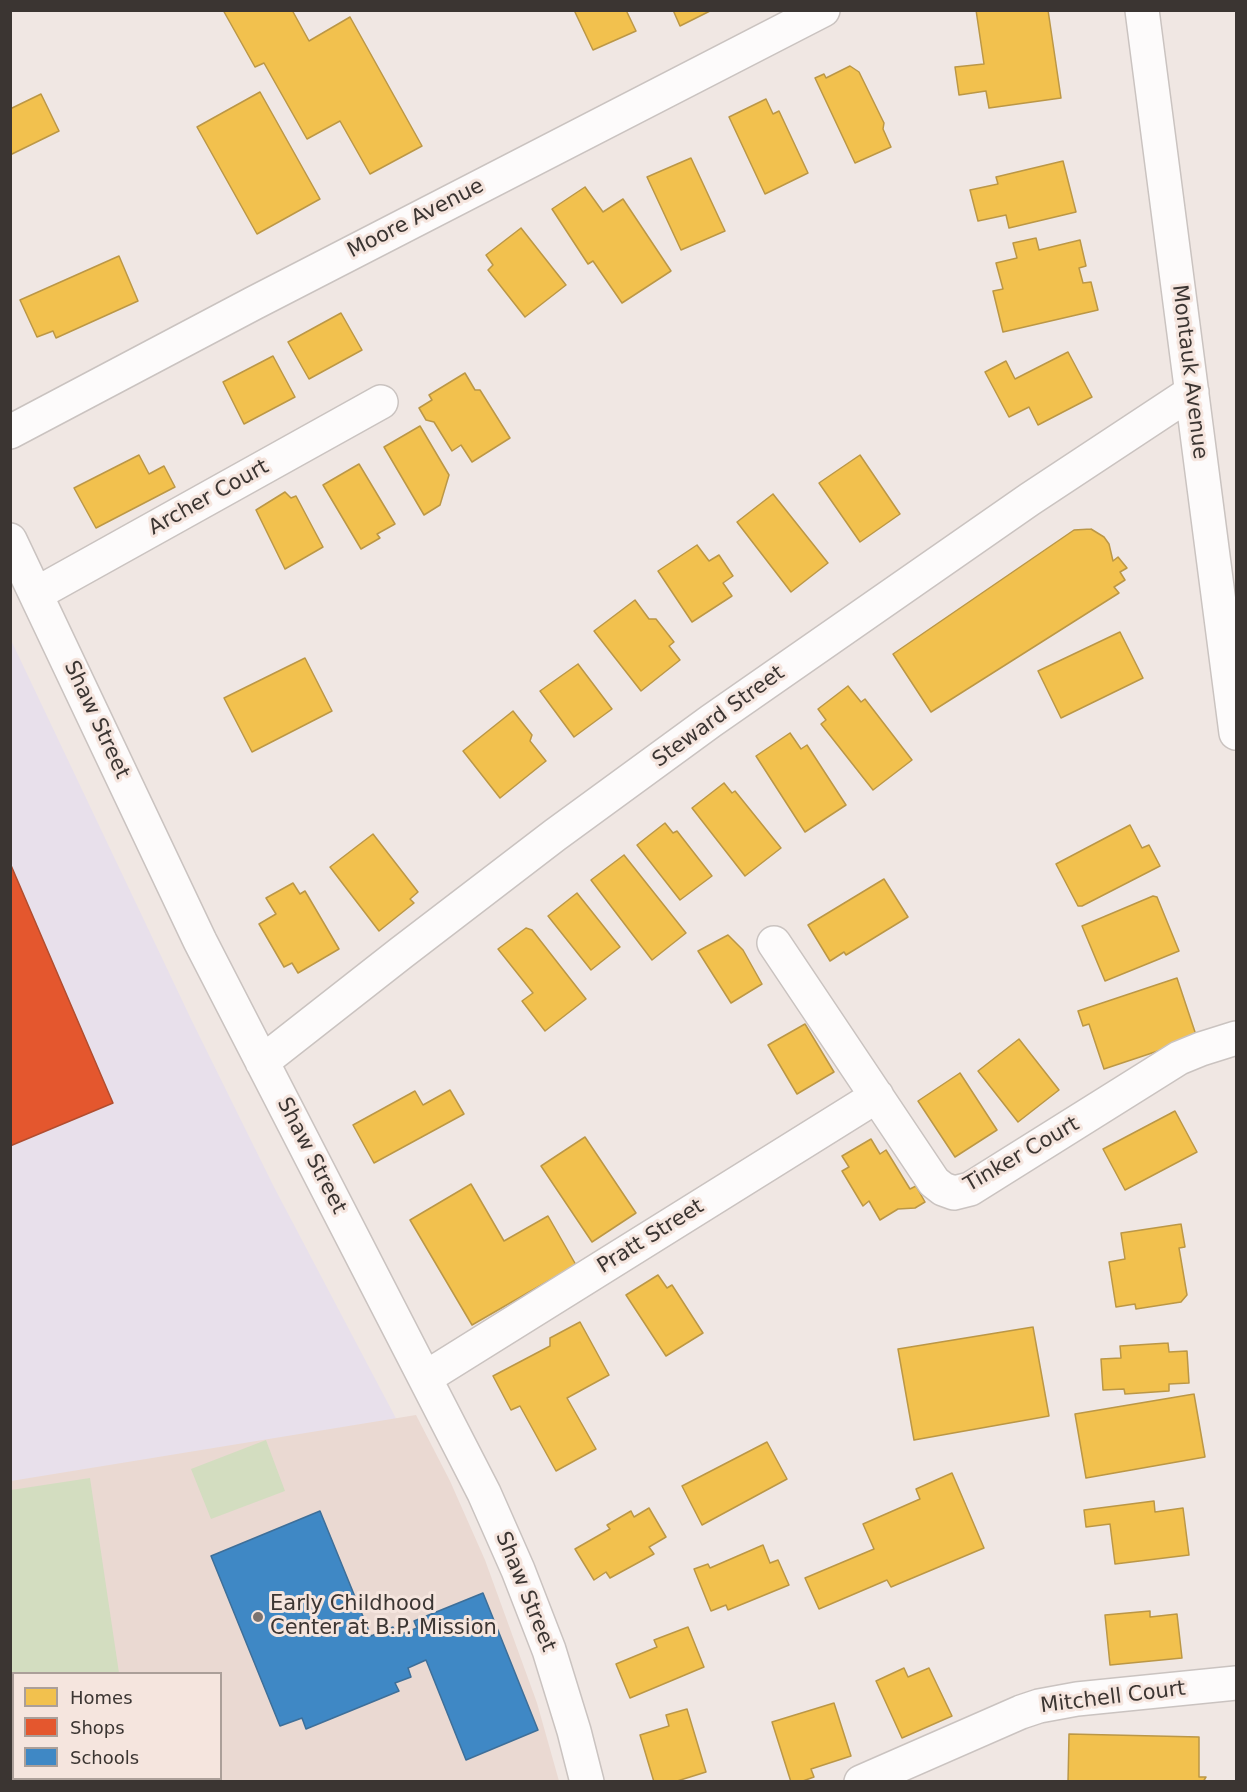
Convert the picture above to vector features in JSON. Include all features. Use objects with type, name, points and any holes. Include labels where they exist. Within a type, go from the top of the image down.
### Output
[{"type":"street","name":"Montauk Avenue","points":[[1142,10],[1192,392],[1223,523],[1236,733]]},
{"type":"street","name":"Moore Avenue","points":[[10,432],[264,297],[814,13]]},
{"type":"street","name":"Steward Street","points":[[262,1062],[528,856],[711,721],[1030,499],[1192,392]]},
{"type":"street","name":"Archer Court","points":[[36,594],[381,402]]},
{"type":"street","name":"Shaw Street","points":[[10,540],[155,850],[483,1493],[518,1570],[549,1650],[587,1782]]},
{"type":"street","name":"Tinker Court","points":[[774,943],[934,1182],[943,1189],[960,1192],[970,1189],[1179,1058],[1201,1048],[1236,1038]]},
{"type":"street","name":"Pratt Street","points":[[425,1378],[877,1096]]},
{"type":"street","name":"Mitchell Court","points":[[861,1782],[1039,1706],[1077,1699],[1236,1683]]},
{"type":"shaded area","points":[[10,638],[191,1019],[274,1187],[429,1481],[544,1781],[11,1781]]},
{"type":"shaded area","name":"Early Childhood Center at B.P. Mission","points":[[416,1415],[450,1481],[485,1560],[537,1703],[559,1781],[11,1782],[11,1481]]},
{"type":"green space","points":[[266,1440],[285,1491],[211,1519],[191,1469]]},
{"type":"green space","points":[[90,1478],[119,1672],[12,1672],[12,1780],[136,1781],[11,1781],[11,1490]]},
{"type":"building: Homes","points":[[223,10],[292,10],[309,41],[350,17],[422,146],[370,174],[340,121],[307,139],[264,63],[255,67]]},
{"type":"building: Homes","points":[[574,10],[626,10],[636,31],[593,50]]},
{"type":"building: Homes","points":[[673,10],[712,10],[680,26]]},
{"type":"building: Homes","points":[[976,10],[1048,10],[1061,98],[989,108],[986,91],[959,95],[955,67],[984,64]]},
{"type":"building: Homes","points":[[850,66],[859,72],[884,123],[883,129],[891,147],[855,163],[815,78],[824,74],[826,78]]},
{"type":"building: Homes","points":[[260,92],[320,199],[257,234],[197,127]]},
{"type":"building: Homes","points":[[41,94],[59,131],[10,155],[10,109]]},
{"type":"building: Homes","points":[[766,99],[773,114],[779,111],[808,173],[765,194],[729,117]]},
{"type":"building: Homes","points":[[691,158],[725,231],[681,250],[647,177]]},
{"type":"building: Homes","points":[[1063,161],[1076,212],[1009,228],[1006,215],[978,221],[970,190],[998,184],[996,177]]},
{"type":"building: Homes","points":[[585,187],[603,212],[623,199],[671,271],[622,303],[593,261],[588,264],[552,209]]},
{"type":"building: Homes","points":[[521,228],[566,285],[525,317],[488,270],[493,265],[486,255]]},
{"type":"building: Homes","points":[[1036,238],[1039,250],[1080,240],[1086,266],[1079,268],[1083,283],[1091,282],[1098,310],[1003,332],[993,291],[1003,289],[996,263],[1017,258],[1013,243]]},
{"type":"building: Homes","points":[[119,256],[138,301],[56,338],[53,331],[37,337],[20,300]]},
{"type":"building: Homes","points":[[341,313],[362,350],[309,379],[288,342]]},
{"type":"building: Homes","points":[[1068,352],[1092,397],[1038,425],[1029,407],[1009,417],[985,372],[1006,361],[1015,379]]},
{"type":"building: Homes","points":[[273,356],[295,397],[244,424],[223,382]]},
{"type":"building: Homes","points":[[465,373],[475,390],[480,390],[510,438],[472,462],[461,445],[452,451],[434,422],[426,420],[419,408],[432,400],[429,395]]},
{"type":"building: Homes","points":[[420,426],[449,475],[440,505],[424,515],[384,447]]},
{"type":"building: Homes","points":[[139,455],[149,474],[164,466],[175,487],[96,528],[74,488]]},
{"type":"building: Homes","points":[[860,455],[900,514],[860,542],[819,483]]},
{"type":"building: Homes","points":[[359,464],[395,524],[377,534],[380,538],[361,549],[323,485]]},
{"type":"building: Homes","points":[[285,492],[291,498],[296,496],[323,547],[285,569],[256,510]]},
{"type":"building: Homes","points":[[773,494],[828,563],[791,592],[737,522]]},
{"type":"building: Homes","points":[[1091,529],[1104,537],[1109,544],[1113,561],[1118,557],[1127,568],[1120,572],[1125,580],[1114,587],[1119,593],[931,712],[893,654],[1074,530]]},
{"type":"building: Homes","points":[[697,545],[709,561],[719,555],[733,576],[723,583],[732,596],[692,622],[658,571]]},
{"type":"building: Homes","points":[[635,600],[649,619],[656,619],[674,642],[669,646],[680,660],[641,691],[594,631]]},
{"type":"building: Homes","points":[[1120,632],[1143,678],[1061,718],[1038,671]]},
{"type":"building: Homes","points":[[305,658],[332,711],[252,752],[224,698]]},
{"type":"building: Homes","points":[[578,664],[612,709],[574,737],[540,691]]},
{"type":"building: Homes","points":[[848,686],[861,702],[865,699],[912,760],[873,790],[821,724],[826,720],[818,709]]},
{"type":"building: Homes","points":[[513,711],[532,735],[530,741],[546,761],[500,798],[463,751]]},
{"type":"building: Homes","points":[[790,733],[801,749],[807,745],[846,805],[805,832],[756,756]]},
{"type":"building: Homes","points":[[724,783],[732,793],[735,791],[781,848],[745,876],[692,808]]},
{"type":"building: Homes","points":[[665,823],[673,833],[677,831],[712,876],[680,900],[637,845]]},
{"type":"building: Homes","points":[[1130,825],[1142,848],[1149,845],[1160,866],[1078,906],[1056,864]]},
{"type":"building: Homes","points":[[373,834],[418,892],[410,899],[414,903],[379,931],[330,867]]},
{"type":"building: Homes","points":[[624,855],[686,933],[652,960],[591,880]]},
{"type":"building: Homes","points":[[884,879],[908,917],[846,955],[844,952],[830,961],[808,925]]},
{"type":"building: Homes","points":[[293,883],[300,894],[305,891],[339,949],[298,973],[292,963],[284,967],[259,924],[276,914],[266,898]]},
{"type":"building: Homes","points":[[577,893],[620,947],[591,970],[548,916]]},
{"type":"building: Homes","points":[[1153,896],[1157,897],[1179,951],[1105,981],[1082,926]]},
{"type":"building: Homes","points":[[526,928],[532,930],[586,999],[545,1031],[522,1001],[533,993],[498,949]]},
{"type":"building: Homes","points":[[728,935],[743,950],[762,984],[731,1003],[698,951]]},
{"type":"building: Homes","points":[[1177,978],[1197,1038],[1104,1069],[1089,1024],[1083,1026],[1078,1011]]},
{"type":"building: Homes","points":[[805,1024],[834,1072],[797,1094],[768,1045]]},
{"type":"building: Homes","points":[[1019,1039],[1059,1090],[1018,1122],[978,1071]]},
{"type":"building: Homes","points":[[960,1073],[997,1130],[955,1157],[918,1101]]},
{"type":"building: Homes","points":[[450,1090],[464,1114],[374,1163],[353,1125],[415,1091],[423,1105]]},
{"type":"building: Homes","points":[[1175,1111],[1197,1152],[1125,1190],[1103,1149]]},
{"type":"building: Homes","points":[[585,1137],[636,1213],[592,1242],[541,1166]]},
{"type":"building: Homes","points":[[871,1139],[880,1154],[886,1150],[910,1189],[916,1186],[925,1202],[915,1208],[898,1209],[880,1220],[869,1201],[863,1206],[842,1171],[849,1167],[842,1156]]},
{"type":"building: Homes","points":[[471,1184],[504,1241],[548,1216],[576,1265],[472,1325],[410,1220]]},
{"type":"building: Homes","points":[[1181,1224],[1185,1247],[1179,1248],[1187,1295],[1181,1302],[1136,1309],[1135,1304],[1116,1307],[1109,1262],[1125,1259],[1121,1233]]},
{"type":"building: Homes","points":[[658,1275],[667,1288],[672,1285],[703,1333],[666,1356],[626,1295]]},
{"type":"building: Homes","points":[[580,1322],[609,1375],[567,1398],[596,1449],[556,1471],[520,1406],[511,1410],[493,1376],[550,1346],[550,1338]]},
{"type":"building: Homes","points":[[1033,1327],[1049,1416],[914,1440],[898,1349]]},
{"type":"building: Homes","points":[[1168,1343],[1169,1352],[1187,1351],[1189,1383],[1169,1384],[1169,1391],[1125,1394],[1124,1389],[1103,1390],[1101,1359],[1121,1358],[1120,1346]]},
{"type":"building: Homes","points":[[1194,1394],[1205,1457],[1086,1478],[1075,1414]]},
{"type":"building: Homes","points":[[767,1442],[787,1479],[702,1525],[682,1486]]},
{"type":"building: Homes","points":[[952,1473],[984,1548],[891,1587],[887,1580],[819,1609],[805,1578],[874,1549],[863,1524],[920,1499],[916,1489]]},
{"type":"building: Homes","points":[[1154,1501],[1155,1512],[1183,1508],[1189,1555],[1115,1564],[1110,1524],[1086,1527],[1084,1510]]},
{"type":"building: Homes","points":[[649,1508],[666,1537],[649,1547],[654,1554],[610,1578],[606,1572],[594,1580],[575,1549],[610,1529],[607,1525],[631,1511],[634,1517]]},
{"type":"building: Homes","points":[[763,1545],[770,1563],[778,1560],[789,1585],[728,1610],[726,1605],[711,1611],[694,1569],[708,1564],[710,1568]]},
{"type":"building: Homes","points":[[1150,1611],[1150,1617],[1177,1614],[1182,1658],[1110,1665],[1105,1615]]},
{"type":"building: Homes","points":[[688,1627],[704,1667],[630,1698],[616,1664],[657,1647],[654,1640]]},
{"type":"building: Homes","points":[[904,1668],[908,1677],[929,1668],[952,1716],[902,1738],[876,1681]]},
{"type":"building: Homes","points":[[834,1703],[851,1756],[811,1769],[814,1777],[800,1782],[791,1782],[772,1722]]},
{"type":"building: Homes","points":[[687,1709],[706,1772],[674,1782],[654,1782],[640,1735],[669,1726],[666,1715]]},
{"type":"building: Homes","points":[[1069,1734],[1199,1737],[1199,1777],[1206,1777],[1203,1782],[1068,1782]]},
{"type":"building: Shops","points":[[10,863],[113,1103],[10,1146]]},
{"type":"building: Schools","points":[[320,1511],[371,1636],[393,1627],[397,1636],[417,1628],[414,1621],[483,1593],[538,1730],[466,1760],[426,1660],[408,1668],[411,1677],[395,1683],[399,1691],[306,1729],[302,1718],[280,1726],[211,1556]]},
{"type":"place","name":"Early Childhood Center at B.P. Mission","points":[[258,1617]]}]
